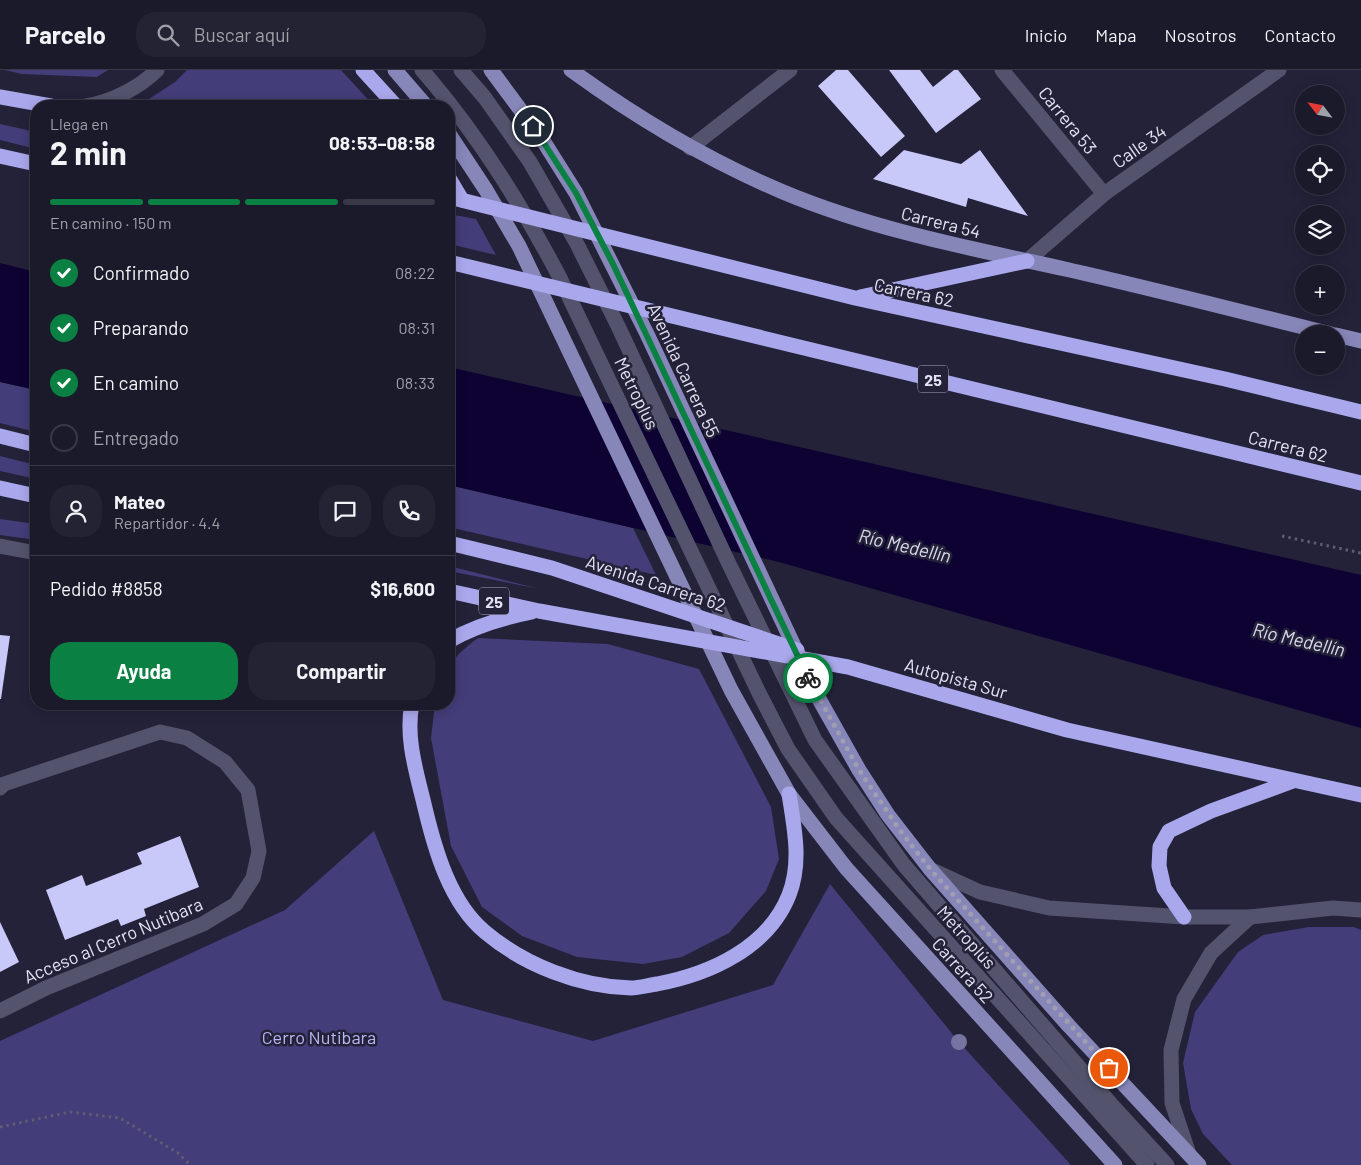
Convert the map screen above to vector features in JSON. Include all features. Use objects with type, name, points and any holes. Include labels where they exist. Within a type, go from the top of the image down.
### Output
[{"type":"highway","points":[[363,70],[390,100]]},
{"type":"highway","points":[[0,96],[30,102]]},
{"type":"highway","points":[[0,156],[30,163]]},
{"type":"highway","name":"Carrera 62","points":[[455,198],[855,298],[1225,379],[1361,412]]},
{"type":"highway","points":[[855,298],[1027,261]]},
{"type":"highway","name":"Carrera 62","points":[[455,263],[1361,483]]},
{"type":"highway","points":[[0,436],[30,444]]},
{"type":"highway","points":[[0,488],[30,495]]},
{"type":"highway","name":"Avenida Carrera 62","points":[[455,544],[552,568],[848,667]]},
{"type":"highway","name":"25","points":[[455,591],[538,611]]},
{"type":"highway","points":[[455,638],[468,630],[491,622],[538,611]]},
{"type":"highway","name":"Autopista Sur","points":[[538,611],[848,667],[1067,730],[1361,796]]},
{"type":"highway","points":[[411,710],[409,717],[413,757],[428,822],[446,875],[463,906],[484,932],[514,952],[549,970],[583,982],[632,988],[679,980],[718,966],[752,945],[776,919],[791,887],[796,864],[795,834],[789,794]]},
{"type":"highway","points":[[1184,917],[1164,888],[1159,866],[1160,847],[1170,831],[1211,811],[1294,781]]},
{"type":"main road","points":[[395,70],[421,100]]},
{"type":"main road","name":"Avenida Carrera 55","points":[[491,70],[542,139],[576,193],[613,264],[819,700],[859,770],[888,815],[930,869]]},
{"type":"main road","name":"Carrera 54","points":[[571,70],[618,104],[690,148],[782,192],[862,221],[948,245],[1027,261],[1295,325]]},
{"type":"main road","name":"Carrera 52","points":[[455,143],[486,190],[523,254],[731,690],[789,794],[846,868],[1115,1165]]},
{"type":"main road","points":[[1345,337],[1361,341]]},
{"type":"main road","points":[[930,869],[1069,1026],[1199,1165]]},
{"type":"street","points":[[105,100],[136,86],[157,70]]},
{"type":"street","name":"Metroplus","points":[[422,70],[448,100]]},
{"type":"street","name":"Metroplús","points":[[461,70],[485,98],[530,162],[576,242],[618,326],[746,599],[815,740],[887,844],[1111,1104],[1168,1165]]},
{"type":"street","points":[[690,148],[790,70]]},
{"type":"street","name":"Carrera 53","points":[[1002,70],[1104,194]]},
{"type":"street","name":"Calle 34","points":[[1027,261],[1104,194],[1279,70]]},
{"type":"street","name":"Metroplus","points":[[455,109],[490,156],[550,259],[760,696],[788,750]]},
{"type":"street","points":[[0,546],[30,553]]},
{"type":"street","name":"Acceso al Cerro Nutibara","points":[[0,1011],[46,988],[203,924],[236,904],[253,878],[259,851],[248,790],[225,762],[187,738],[160,732],[1,785]]},
{"type":"street","name":"Metroplús","points":[[788,750],[814,789],[868,856],[1105,1115],[1148,1165]]},
{"type":"street","points":[[930,869],[980,892],[1049,908],[1184,917],[1250,916],[1333,908],[1361,910]]},
{"type":"street","points":[[1189,1154],[1172,1103],[1171,1050],[1184,999],[1212,953],[1250,916]]},
{"type":"path","points":[[1282,536],[1361,553]]},
{"type":"path","points":[[0,1127],[70,1112],[120,1118],[178,1153],[190,1165]]},
{"type":"green space","points":[[5,70],[108,70],[97,77],[22,74]]},
{"type":"green space","points":[[187,70],[341,70],[368,100],[147,100],[175,82]]},
{"type":"green space","points":[[0,124],[30,131],[30,148],[0,140]]},
{"type":"green space","points":[[455,215],[476,219],[496,255],[455,245]]},
{"type":"green space","points":[[0,382],[30,389],[30,430],[0,423]]},
{"type":"green space","points":[[0,456],[30,464],[30,478],[0,471]]},
{"type":"green space","points":[[455,486],[633,528],[656,575],[455,528]]},
{"type":"green space","points":[[0,519],[30,523],[30,539],[0,535]]},
{"type":"green space","points":[[455,568],[540,589],[455,572]]},
{"type":"green space","points":[[478,638],[608,644],[699,669],[771,807],[779,859],[766,891],[729,933],[682,957],[643,964],[577,957],[522,936],[482,907],[451,846],[431,738],[434,710],[455,710],[455,659]]},
{"type":"green space","name":"Cerro Nutibara","points":[[374,831],[443,1000],[593,1041],[773,985],[830,884],[959,1042],[1071,1165],[0,1165],[0,1041],[285,910]]},
{"type":"green space","points":[[1309,927],[1354,927],[1361,930],[1361,1165],[1232,1165],[1203,1134],[1191,1109],[1183,1063],[1195,1012],[1238,952],[1263,935]]},
{"type":"water","points":[[0,263],[30,270],[30,389],[0,382]]},
{"type":"water","name":"Río Medellín","points":[[455,368],[1361,575],[1361,728],[779,562],[455,486]]},
{"type":"building","points":[[836,70],[848,70],[905,136],[881,157],[818,86]]},
{"type":"building","points":[[889,70],[920,70],[933,87],[954,70],[958,70],[981,99],[936,133]]},
{"type":"building","points":[[904,150],[961,164],[980,150],[1028,216],[968,198],[966,207],[873,179]]},
{"type":"building","points":[[0,635],[10,636],[1,699],[0,699]]},
{"type":"building","points":[[180,836],[199,887],[144,909],[146,916],[121,926],[118,919],[65,940],[46,890],[82,875],[86,886],[142,864],[137,853]]},
{"type":"building","points":[[0,922],[19,962],[0,972]]},
{"type":"way so far","points":[[808,678],[859,770],[888,815],[930,869],[1069,1026],[1109,1068]]},
{"type":"route","points":[[533,126],[576,193],[613,264],[808,678]]}]
